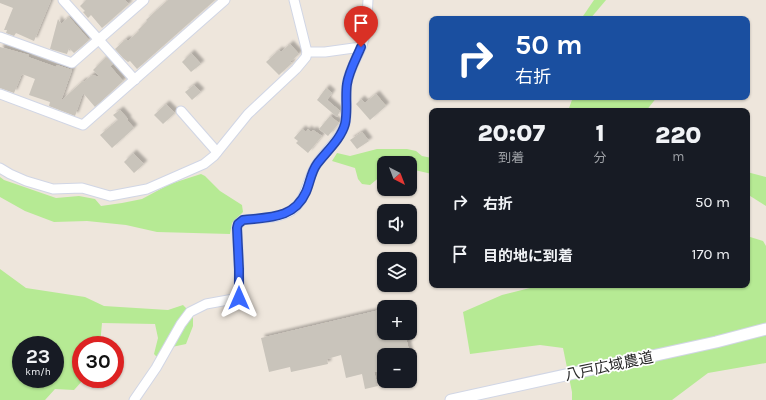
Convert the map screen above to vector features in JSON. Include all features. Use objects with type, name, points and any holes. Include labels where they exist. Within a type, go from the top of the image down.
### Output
[{"type":"street","points":[[63,0],[135,80]]},
{"type":"street","points":[[0,94],[83,125],[225,0]]},
{"type":"street","points":[[0,168],[10,174],[53,189],[82,188],[110,196],[147,189],[204,164],[217,152],[248,114],[302,63],[306,57],[307,52],[294,0]]},
{"type":"street","points":[[134,400],[156,368],[181,324],[190,312],[206,304],[239,298],[238,224],[243,220],[281,216],[301,202],[307,191],[316,165],[339,136],[345,125],[347,85],[349,75],[365,35],[368,0]]},
{"type":"street","points":[[0,37],[72,62],[99,40],[139,2]]},
{"type":"street","points":[[307,52],[325,52],[361,47]]},
{"type":"street","points":[[181,111],[217,152]]},
{"type":"street","name":"八戸広域農道","points":[[452,400],[716,342],[766,329]]},
{"type":"green space","points":[[594,0],[606,0],[593,16],[583,16]]},
{"type":"green space","points":[[572,100],[655,100],[648,108],[569,108]]},
{"type":"green space","points":[[377,149],[407,149],[416,151],[422,156],[429,157],[429,173],[417,171],[417,156],[377,156],[377,179],[370,185],[362,184],[358,179],[355,168],[332,161],[337,153],[350,156]]},
{"type":"green space","points":[[750,173],[766,177],[766,206],[750,196]]},
{"type":"green space","points":[[201,174],[220,191],[242,205],[243,212],[232,223],[230,234],[157,232],[126,225],[87,221],[54,222],[25,211],[0,197],[0,177],[4,180],[56,198],[79,196],[95,199],[101,206],[142,199],[170,184]]},
{"type":"green space","points":[[750,237],[763,241],[766,246],[766,363],[708,373],[672,400],[572,400],[572,392],[563,348],[540,345],[470,354],[463,312],[502,295],[530,288],[750,288]]},
{"type":"green space","points":[[0,269],[26,288],[85,297],[104,306],[168,310],[183,305],[193,315],[193,326],[186,344],[172,347],[159,359],[154,354],[158,338],[155,324],[102,323],[101,336],[72,336],[72,388],[76,388],[74,390],[55,389],[45,400],[0,400]]},
{"type":"building","points":[[0,0],[51,0],[34,41],[16,33],[14,36],[6,33],[7,30],[4,30],[13,8],[0,3]]},
{"type":"building","points":[[86,0],[125,0],[129,4],[102,28],[91,15],[88,18],[83,12],[85,11],[80,6]]},
{"type":"building","points":[[168,0],[215,0],[137,69],[130,61],[128,62],[123,58],[115,49],[126,39],[128,41],[139,31],[138,30],[147,21],[146,20]]},
{"type":"building","points":[[69,17],[89,40],[74,53],[69,48],[67,54],[50,49],[58,19],[61,24]]},
{"type":"building","points":[[290,44],[299,54],[279,75],[266,62],[279,50],[281,52]]},
{"type":"building","points":[[0,47],[29,55],[28,57],[56,67],[57,65],[72,70],[61,101],[92,75],[100,77],[93,70],[106,57],[113,64],[110,66],[123,81],[95,107],[83,93],[75,116],[49,106],[50,102],[29,95],[35,79],[22,74],[14,93],[0,88]]},
{"type":"building","points":[[191,53],[201,64],[191,72],[182,62]]},
{"type":"building","points":[[194,85],[201,92],[192,100],[185,92]]},
{"type":"building","points":[[326,88],[332,93],[327,100],[340,111],[337,117],[317,100]]},
{"type":"building","points":[[376,94],[386,106],[370,120],[356,104],[361,99],[365,103]]},
{"type":"building","points":[[166,104],[175,113],[163,124],[154,115]]},
{"type":"building","points":[[120,110],[134,128],[112,148],[100,135],[118,120],[113,115]]},
{"type":"building","points":[[330,116],[339,123],[328,136],[319,129]]},
{"type":"building","points":[[302,129],[306,132],[308,129],[311,132],[313,130],[322,136],[308,153],[296,143],[298,141],[294,138]]},
{"type":"building","points":[[362,132],[369,141],[357,149],[350,140]]},
{"type":"building","points":[[133,153],[144,164],[134,173],[124,162]]},
{"type":"building","points":[[377,311],[377,340],[407,340],[408,348],[377,348],[377,371],[374,372],[377,386],[365,389],[362,374],[346,378],[341,355],[327,359],[328,364],[291,372],[290,367],[269,372],[261,338]]},
{"type":"route","points":[[239,298],[238,224],[243,220],[281,216],[301,202],[307,191],[316,165],[339,136],[345,125],[349,75],[361,47]]}]
